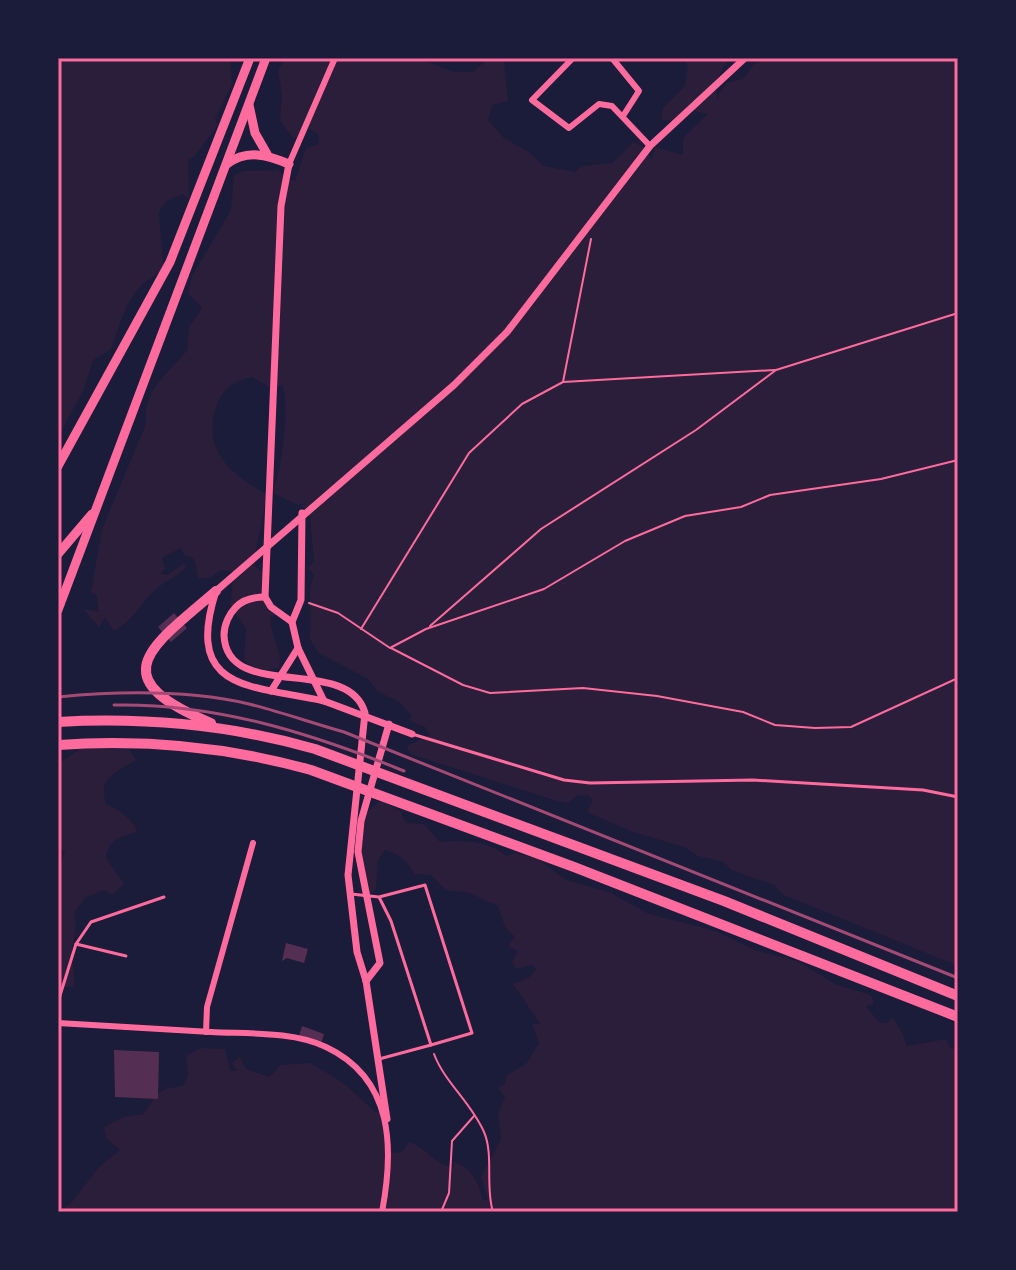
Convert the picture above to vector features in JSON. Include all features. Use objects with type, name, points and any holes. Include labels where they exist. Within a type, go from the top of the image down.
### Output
[{"type":"highway","points":[[216,591],[159,641],[150,653],[146,668],[153,690],[163,700],[228,729]]},
{"type":"highway","points":[[58,725],[83,721],[161,721],[228,729],[287,741],[724,901],[958,996]]},
{"type":"highway","points":[[58,745],[136,743],[198,747],[272,759],[311,770],[574,867],[958,1017]]},
{"type":"main road","points":[[58,466],[170,262],[250,58]]},
{"type":"main road","points":[[58,610],[266,58]]},
{"type":"main road","points":[[249,102],[255,133],[267,154]]},
{"type":"main road","points":[[227,164],[245,155],[267,154],[289,164]]},
{"type":"main road","points":[[58,554],[98,506]]},
{"type":"street","points":[[292,622],[271,607],[265,597],[281,206],[289,164],[335,58]]},
{"type":"street","points":[[573,58],[532,100],[569,128],[599,104],[612,106],[650,146]]},
{"type":"street","points":[[612,58],[639,91],[623,116]]},
{"type":"street","points":[[412,734],[324,701],[271,691],[232,679],[213,662],[205,638],[216,591],[302,513],[454,385],[507,332],[595,222],[650,146],[745,58]]},
{"type":"street","points":[[302,513],[301,600],[292,622],[298,648],[324,701]]},
{"type":"street","points":[[265,597],[244,601],[227,622],[225,642],[235,661],[253,671],[339,686],[355,695],[363,707],[364,732],[347,860],[357,952],[366,981],[387,1119],[388,1182],[382,1212]]},
{"type":"street","points":[[271,691],[298,648]]},
{"type":"street","points":[[366,981],[380,963],[358,852],[364,810],[389,724]]},
{"type":"street","points":[[206,1032],[207,1007],[253,843]]},
{"type":"street","points":[[58,1023],[276,1036],[326,1047],[364,1078],[387,1119]]},
{"type":"lane","points":[[412,734],[564,780],[590,783],[753,780],[909,789],[958,797]]},
{"type":"lane","points":[[351,894],[379,897],[425,885],[472,1033],[379,1059]]},
{"type":"lane","points":[[58,1002],[76,944],[91,922],[164,897]]},
{"type":"lane","points":[[379,897],[391,921],[431,1045]]},
{"type":"lane","points":[[76,944],[126,956]]},
{"type":"path","points":[[563,382],[595,222]]},
{"type":"path","points":[[360,630],[469,453],[522,404],[563,382],[776,370],[958,313]]},
{"type":"path","points":[[426,629],[541,529],[696,430],[776,370]]},
{"type":"path","points":[[390,648],[426,629],[544,589],[625,541],[685,516],[741,507],[770,495],[881,479],[958,460]]},
{"type":"path","points":[[301,600],[338,613],[390,648],[463,685],[490,693],[583,688],[657,696],[743,712],[775,725],[851,727],[958,678]]},
{"type":"path","points":[[431,1045],[442,1075],[460,1092],[485,1134],[493,1212]]},
{"type":"path","points":[[441,1212],[449,1193],[452,1141],[474,1116]]},
{"type":"shaded area","points":[[58,58],[230,58],[232,85],[215,119],[218,125],[194,157],[188,159],[189,199],[183,194],[166,201],[159,212],[163,263],[167,269],[143,284],[130,301],[111,349],[93,360],[84,389],[58,437]]},
{"type":"shaded area","points":[[286,58],[417,58],[454,72],[473,72],[489,58],[507,58],[504,60],[508,101],[492,105],[488,120],[504,138],[529,152],[544,166],[575,172],[582,166],[612,163],[634,142],[645,148],[652,159],[655,147],[683,155],[683,138],[708,114],[689,110],[681,121],[661,120],[663,108],[685,86],[688,65],[683,58],[729,58],[715,83],[717,99],[726,83],[743,79],[753,65],[769,58],[958,58],[958,966],[784,895],[774,885],[731,870],[724,862],[698,856],[684,847],[630,831],[587,812],[593,800],[588,795],[576,796],[569,803],[557,801],[410,754],[407,746],[430,735],[425,727],[410,721],[411,715],[398,701],[378,692],[368,679],[319,653],[309,638],[310,591],[314,575],[308,568],[314,561],[310,517],[301,504],[275,494],[271,486],[276,482],[284,433],[282,385],[271,388],[252,377],[239,381],[225,390],[216,407],[213,423],[216,449],[223,460],[242,479],[267,495],[254,560],[256,567],[267,576],[268,611],[277,614],[271,617],[271,624],[279,668],[261,671],[244,661],[246,628],[230,606],[234,572],[221,570],[210,578],[198,578],[194,559],[184,555],[181,548],[162,558],[165,568],[161,574],[167,575],[184,563],[186,568],[154,591],[128,621],[114,631],[105,617],[99,627],[83,609],[99,612],[96,594],[91,592],[102,529],[146,424],[152,392],[187,350],[189,327],[202,308],[188,293],[192,276],[231,210],[234,175],[243,171],[278,170],[286,179],[295,181],[306,148],[319,144],[318,134],[308,129],[294,139],[280,121],[282,95],[278,70]]},
{"type":"shaded area","points":[[106,737],[127,746],[136,760],[110,777],[104,796],[107,805],[125,816],[137,832],[116,839],[107,851],[106,858],[124,884],[112,895],[104,890],[85,898],[74,913],[74,983],[73,987],[58,987],[58,870],[65,852],[58,848],[58,760],[63,761],[88,743]]},
{"type":"shaded area","points":[[381,801],[400,811],[406,823],[424,824],[440,842],[475,842],[506,856],[515,853],[538,859],[566,880],[609,892],[649,914],[716,931],[752,949],[797,961],[837,985],[871,995],[874,1004],[866,1006],[879,1022],[887,1023],[892,1017],[907,1046],[946,1039],[951,1049],[958,1048],[958,1212],[58,1212],[71,1203],[98,1168],[120,1150],[106,1138],[104,1127],[123,1117],[144,1114],[159,1093],[183,1086],[188,1075],[186,1056],[201,1048],[225,1049],[230,1071],[237,1071],[232,1063],[240,1057],[246,1069],[270,1077],[280,1065],[311,1063],[346,1085],[375,1112],[382,1113],[389,1125],[392,1152],[401,1153],[409,1142],[447,1166],[454,1167],[454,1162],[460,1164],[474,1177],[483,1201],[488,1199],[481,1177],[501,1139],[498,1113],[505,1097],[498,1088],[505,1084],[506,1076],[527,1063],[539,1043],[532,1024],[540,1024],[513,984],[530,977],[536,969],[531,965],[516,969],[512,962],[518,951],[508,946],[515,937],[505,927],[498,906],[469,893],[446,890],[431,875],[415,874],[403,859],[390,851],[385,850],[378,860],[376,889],[368,896],[363,876],[365,867],[358,855],[363,814]]},
{"type":"building","points":[[174,613],[187,628],[171,642],[158,627]]},
{"type":"building","points":[[286,943],[308,949],[304,963],[287,958],[282,961]]},
{"type":"building","points":[[302,1026],[324,1034],[321,1044],[299,1036]]},
{"type":"building","points":[[114,1050],[159,1052],[158,1099],[115,1097]]},
{"type":"railway","points":[[58,697],[130,693],[202,696],[249,704],[344,732],[958,978]]},
{"type":"railway","points":[[114,705],[189,709],[262,723],[334,744],[404,771]]}]
